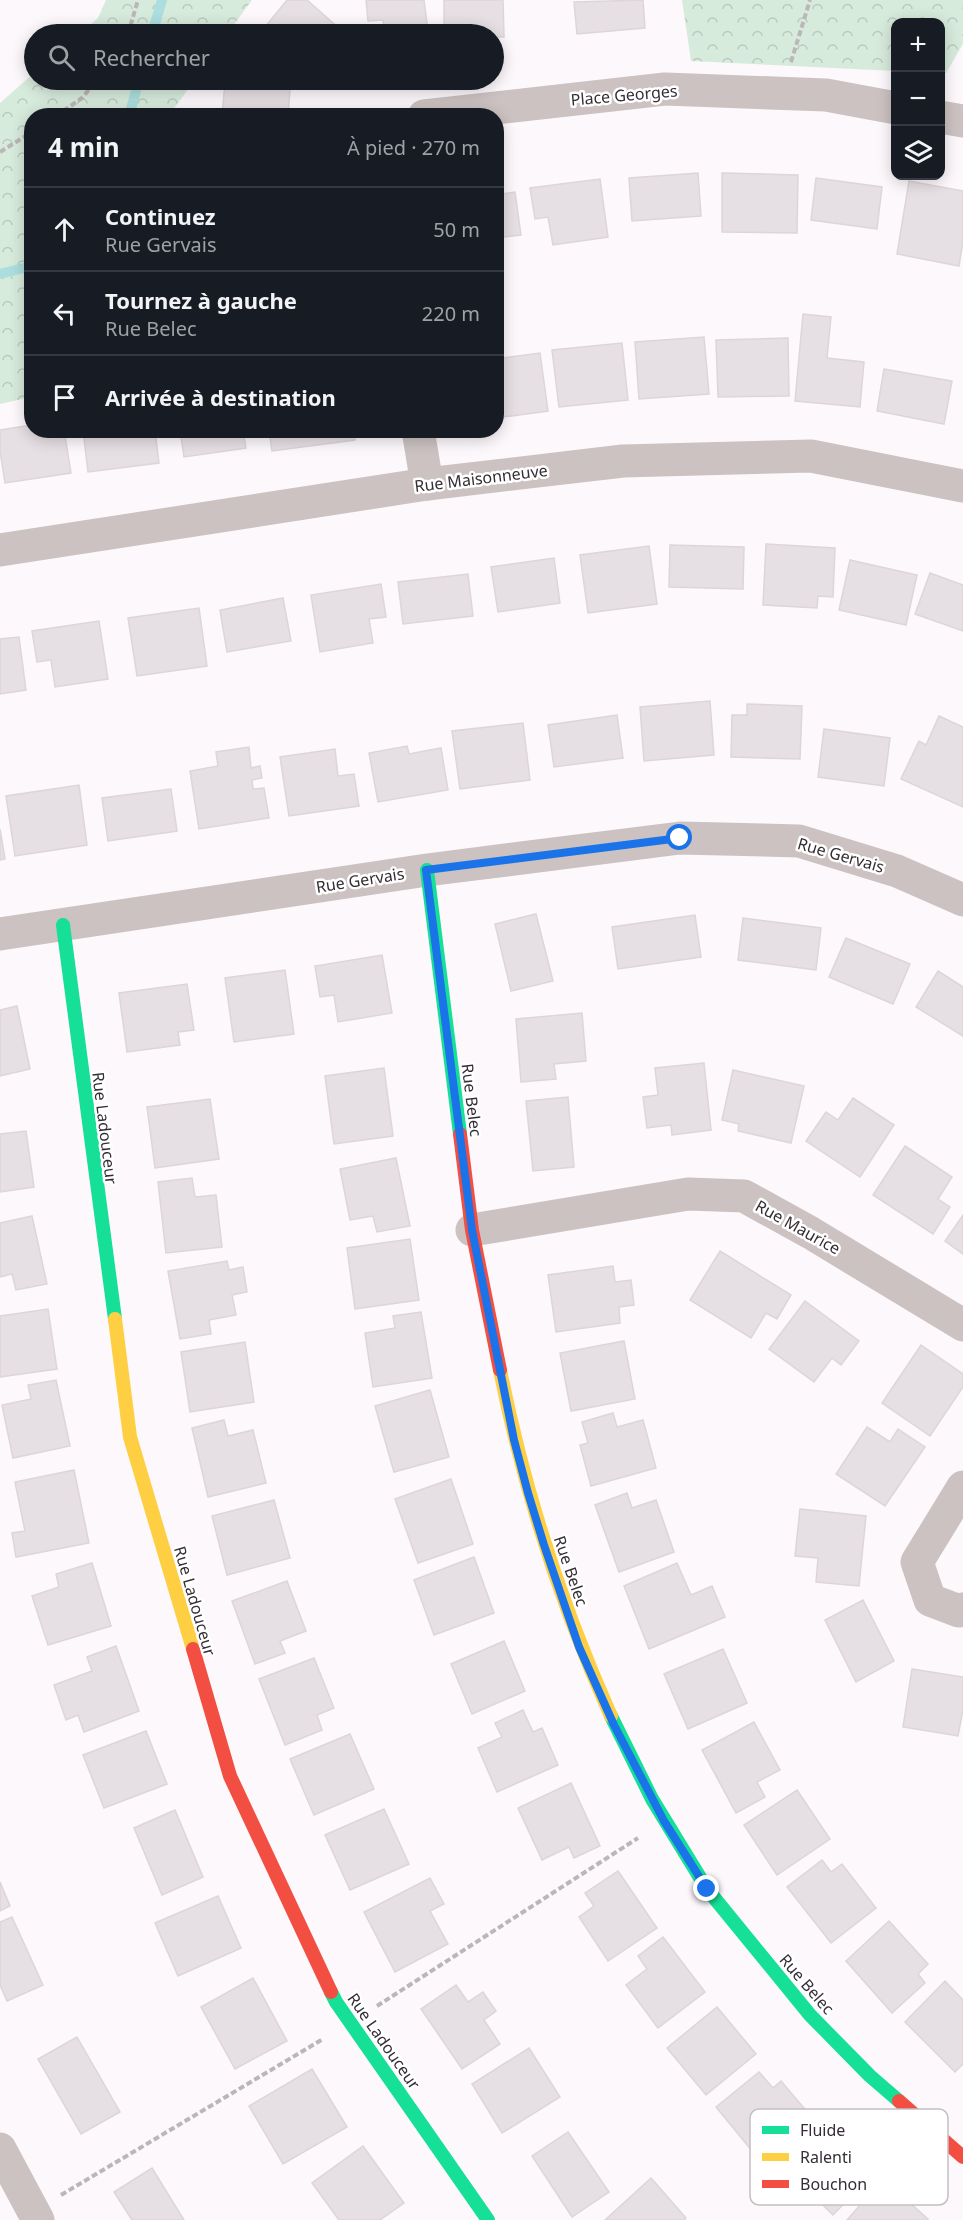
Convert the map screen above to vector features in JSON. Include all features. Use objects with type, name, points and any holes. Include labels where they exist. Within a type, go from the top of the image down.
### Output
[{"type":"street","name":"Place Georges","points":[[495,108],[665,89],[826,95],[891,107]]},
{"type":"street","points":[[945,118],[963,121]]},
{"type":"street","points":[[419,438],[427,484]]},
{"type":"street","name":"Rue Maisonneuve","points":[[0,550],[427,484],[623,461],[811,456],[963,486]]},
{"type":"street","name":"Rue Gervais","points":[[0,934],[426,870],[680,838],[799,841],[897,871],[963,900]]},
{"type":"street","name":"Rue Belec","points":[[426,870],[472,1230],[514,1440],[544,1545],[579,1647],[614,1725],[652,1799],[707,1889],[810,2015],[870,2076],[908,2109]]},
{"type":"street","name":"Rue Ladouceur","points":[[63,925],[130,1437],[230,1776],[336,2002],[488,2220]]},
{"type":"street","name":"Rue Maurice","points":[[472,1230],[688,1194],[744,1196],[811,1233],[963,1325]]},
{"type":"street","points":[[963,1487],[917,1562],[930,1600],[959,1611],[963,1609]]},
{"type":"street","name":"Rue Belec","points":[[948,2144],[963,2157]]},
{"type":"street","points":[[0,2150],[48,2208]]},
{"type":"path","points":[[131,24],[138,0]]},
{"type":"path","points":[[781,93],[810,0]]},
{"type":"path","points":[[68,108],[82,99],[89,90]]},
{"type":"path","points":[[0,152],[24,137]]},
{"type":"path","points":[[374,2008],[644,1834]]},
{"type":"path","points":[[48,2208],[330,2035]]},
{"type":"green space","points":[[106,0],[252,0],[234,24],[91,24],[98,18]]},
{"type":"green space","points":[[682,0],[963,0],[963,44],[946,73],[945,18],[891,18],[891,71],[691,61]]},
{"type":"green space","points":[[24,82],[24,90],[188,90],[174,108],[24,108],[24,399],[0,404],[0,103]]},
{"type":"building","points":[[287,0],[307,0],[334,24],[268,24]]},
{"type":"building","points":[[366,0],[424,0],[427,24],[384,24],[383,20],[368,21]]},
{"type":"building","points":[[444,0],[503,0],[504,24],[444,24]]},
{"type":"building","points":[[643,0],[645,28],[577,34],[574,2]]},
{"type":"building","points":[[224,90],[290,90],[289,108],[223,108]]},
{"type":"building","points":[[698,173],[701,216],[632,221],[629,178]]},
{"type":"building","points":[[722,173],[798,175],[797,233],[722,232]]},
{"type":"building","points":[[816,178],[882,187],[877,229],[811,220]]},
{"type":"building","points":[[600,179],[608,237],[553,245],[548,217],[535,219],[530,188]]},
{"type":"building","points":[[909,181],[963,191],[963,241],[959,266],[897,254]]},
{"type":"building","points":[[515,192],[521,235],[504,237],[504,194]]},
{"type":"building","points":[[803,314],[831,317],[827,358],[864,362],[860,407],[795,401]]},
{"type":"building","points":[[704,337],[709,394],[639,399],[635,342]]},
{"type":"building","points":[[788,338],[789,396],[718,397],[716,340]]},
{"type":"building","points":[[622,343],[628,400],[559,407],[552,350]]},
{"type":"building","points":[[540,353],[548,411],[504,417],[504,358]]},
{"type":"building","points":[[884,369],[952,381],[944,424],[877,411]]},
{"type":"building","points":[[24,426],[24,438],[65,438],[71,473],[5,483],[0,451],[0,430]]},
{"type":"building","points":[[84,438],[156,438],[159,463],[88,472]]},
{"type":"building","points":[[181,438],[244,438],[246,448],[184,457]]},
{"type":"building","points":[[270,438],[355,438],[355,440],[272,451]]},
{"type":"building","points":[[766,544],[835,548],[833,597],[818,596],[817,608],[763,605]]},
{"type":"building","points":[[670,545],[744,547],[743,589],[669,587]]},
{"type":"building","points":[[649,546],[657,604],[588,613],[580,555]]},
{"type":"building","points":[[554,558],[560,603],[498,612],[491,567]]},
{"type":"building","points":[[850,560],[917,575],[906,625],[839,610]]},
{"type":"building","points":[[930,573],[963,585],[963,631],[915,614]]},
{"type":"building","points":[[468,574],[473,616],[403,624],[398,582]]},
{"type":"building","points":[[381,584],[386,617],[369,619],[373,643],[320,652],[311,595]]},
{"type":"building","points":[[283,598],[291,641],[227,652],[220,610]]},
{"type":"building","points":[[199,608],[207,666],[137,676],[128,618]]},
{"type":"building","points":[[99,621],[108,679],[55,687],[51,660],[37,662],[32,631]]},
{"type":"building","points":[[19,637],[26,690],[0,694],[0,639]]},
{"type":"building","points":[[710,701],[714,755],[644,761],[640,707]]},
{"type":"building","points":[[747,704],[802,706],[800,759],[731,757],[732,715],[747,715]]},
{"type":"building","points":[[617,715],[623,758],[554,767],[548,725]]},
{"type":"building","points":[[939,716],[963,727],[963,807],[901,779],[919,741],[926,745]]},
{"type":"building","points":[[523,723],[530,780],[460,789],[452,731]]},
{"type":"building","points":[[824,729],[890,738],[884,786],[818,777]]},
{"type":"building","points":[[407,746],[409,754],[441,748],[448,790],[378,802],[369,753]]},
{"type":"building","points":[[249,747],[251,768],[260,766],[262,778],[252,780],[253,789],[264,788],[269,818],[199,829],[190,771],[218,766],[216,752]]},
{"type":"building","points":[[335,749],[338,776],[354,774],[359,806],[289,816],[280,757]]},
{"type":"building","points":[[79,785],[87,845],[15,856],[6,796]]},
{"type":"building","points":[[171,789],[177,831],[108,841],[102,798]]},
{"type":"building","points":[[0,829],[5,859],[0,860]]},
{"type":"building","points":[[536,914],[553,981],[511,991],[495,924]]},
{"type":"building","points":[[695,915],[701,957],[618,969],[612,927]]},
{"type":"building","points":[[743,918],[821,928],[816,970],[738,960]]},
{"type":"building","points":[[846,938],[910,964],[893,1004],[829,977]]},
{"type":"building","points":[[382,955],[392,1013],[338,1022],[334,995],[320,997],[315,966]]},
{"type":"building","points":[[285,970],[294,1034],[234,1042],[225,978]]},
{"type":"building","points":[[938,971],[963,987],[963,1036],[916,1007]]},
{"type":"building","points":[[187,984],[194,1030],[178,1032],[180,1045],[127,1052],[119,993]]},
{"type":"building","points":[[17,1006],[30,1069],[0,1076],[0,1010]]},
{"type":"building","points":[[582,1013],[586,1061],[554,1064],[556,1079],[521,1082],[516,1019]]},
{"type":"building","points":[[704,1063],[711,1130],[672,1135],[671,1125],[647,1128],[643,1097],[658,1095],[655,1068]]},
{"type":"building","points":[[384,1068],[393,1136],[334,1144],[325,1076]]},
{"type":"building","points":[[733,1070],[804,1086],[791,1143],[738,1131],[739,1124],[722,1120]]},
{"type":"building","points":[[568,1097],[574,1167],[533,1171],[526,1101]]},
{"type":"building","points":[[853,1098],[894,1125],[860,1177],[806,1141],[826,1112],[838,1120]]},
{"type":"building","points":[[210,1099],[219,1159],[155,1168],[147,1107]]},
{"type":"building","points":[[26,1131],[34,1187],[0,1192],[0,1134]]},
{"type":"building","points":[[905,1146],[952,1177],[938,1199],[950,1207],[933,1234],[873,1195]]},
{"type":"building","points":[[396,1158],[410,1226],[377,1232],[373,1216],[350,1220],[340,1169]]},
{"type":"building","points":[[192,1178],[195,1197],[216,1195],[222,1247],[166,1253],[158,1182]]},
{"type":"building","points":[[963,1215],[963,1254],[945,1241]]},
{"type":"building","points":[[32,1216],[47,1284],[16,1290],[12,1274],[0,1277],[0,1223]]},
{"type":"building","points":[[410,1239],[419,1300],[355,1309],[347,1248]]},
{"type":"building","points":[[720,1251],[791,1295],[777,1319],[766,1313],[751,1338],[690,1300]]},
{"type":"building","points":[[227,1261],[229,1270],[243,1267],[247,1292],[232,1295],[236,1315],[209,1320],[211,1334],[180,1339],[168,1271]]},
{"type":"building","points":[[613,1266],[615,1282],[631,1280],[634,1305],[619,1307],[620,1323],[556,1332],[548,1275]]},
{"type":"building","points":[[805,1301],[859,1341],[841,1365],[832,1358],[814,1382],[769,1349]]},
{"type":"building","points":[[48,1309],[57,1369],[0,1377],[0,1316]]},
{"type":"building","points":[[421,1312],[432,1378],[373,1387],[365,1333],[395,1328],[393,1316]]},
{"type":"building","points":[[624,1341],[635,1399],[571,1411],[560,1353]]},
{"type":"building","points":[[245,1342],[254,1402],[190,1412],[181,1352]]},
{"type":"building","points":[[921,1345],[963,1374],[963,1387],[930,1436],[882,1403]]},
{"type":"building","points":[[56,1380],[70,1446],[13,1458],[2,1405],[31,1399],[28,1385]]},
{"type":"building","points":[[430,1390],[449,1457],[394,1472],[375,1406]]},
{"type":"building","points":[[613,1413],[617,1427],[643,1420],[656,1468],[591,1486],[580,1445],[588,1443],[582,1422]]},
{"type":"building","points":[[224,1420],[228,1436],[253,1430],[266,1483],[208,1497],[192,1428]]},
{"type":"building","points":[[867,1427],[890,1442],[898,1429],[925,1447],[885,1506],[836,1474]]},
{"type":"building","points":[[74,1470],[89,1543],[16,1557],[12,1533],[25,1531],[15,1482]]},
{"type":"building","points":[[451,1479],[473,1544],[418,1563],[395,1499]]},
{"type":"building","points":[[627,1493],[632,1508],[656,1500],[674,1552],[619,1572],[595,1505]]},
{"type":"building","points":[[274,1500],[290,1558],[227,1575],[212,1516]]},
{"type":"building","points":[[800,1509],[866,1516],[859,1586],[816,1582],[818,1558],[795,1556]]},
{"type":"building","points":[[474,1557],[494,1613],[434,1635],[414,1580]]},
{"type":"building","points":[[92,1563],[111,1626],[48,1645],[32,1596],[59,1587],[56,1574]]},
{"type":"building","points":[[677,1563],[691,1595],[712,1586],[725,1617],[649,1649],[624,1586]]},
{"type":"building","points":[[287,1581],[306,1631],[280,1641],[285,1653],[255,1664],[232,1601]]},
{"type":"building","points":[[863,1600],[894,1661],[856,1682],[825,1620]]},
{"type":"building","points":[[504,1641],[525,1691],[472,1714],[451,1664]]},
{"type":"building","points":[[116,1646],[139,1711],[84,1732],[78,1715],[66,1720],[54,1685],[92,1671],[87,1657]]},
{"type":"building","points":[[723,1649],[747,1703],[688,1729],[664,1674]]},
{"type":"building","points":[[314,1658],[334,1708],[317,1715],[322,1730],[285,1745],[259,1679]]},
{"type":"building","points":[[912,1669],[963,1677],[963,1710],[958,1736],[903,1727]]},
{"type":"building","points":[[523,1710],[533,1732],[542,1728],[558,1765],[497,1792],[478,1748],[502,1737],[495,1723]]},
{"type":"building","points":[[754,1722],[780,1770],[757,1782],[765,1797],[736,1813],[702,1750]]},
{"type":"building","points":[[146,1731],[167,1784],[104,1808],[83,1755]]},
{"type":"building","points":[[350,1734],[374,1789],[314,1815],[290,1759]]},
{"type":"building","points":[[571,1783],[600,1846],[574,1858],[569,1847],[542,1860],[518,1808]]},
{"type":"building","points":[[797,1790],[830,1839],[777,1875],[744,1825]]},
{"type":"building","points":[[384,1809],[409,1864],[350,1890],[325,1835]]},
{"type":"building","points":[[175,1810],[203,1877],[162,1895],[134,1828]]},
{"type":"building","points":[[822,1860],[831,1872],[842,1864],[876,1908],[831,1943],[787,1887]]},
{"type":"building","points":[[618,1871],[657,1928],[608,1961],[579,1917],[594,1906],[585,1893]]},
{"type":"building","points":[[430,1878],[444,1904],[430,1911],[448,1944],[395,1972],[364,1912]]},
{"type":"building","points":[[0,1882],[10,1906],[0,1911]]},
{"type":"building","points":[[218,1896],[241,1948],[178,1976],[155,1923]]},
{"type":"building","points":[[12,1917],[43,1985],[7,2001],[0,1985],[0,1922]]},
{"type":"building","points":[[889,1921],[928,1964],[918,1974],[925,1983],[892,2013],[846,1961]]},
{"type":"building","points":[[663,1937],[705,1992],[658,2028],[626,1985],[647,1969],[638,1956]]},
{"type":"building","points":[[253,1978],[287,2041],[235,2069],[201,2007]]},
{"type":"building","points":[[945,1981],[963,2000],[963,2064],[955,2072],[905,2022]]},
{"type":"building","points":[[456,1985],[468,2002],[483,1992],[496,2011],[484,2020],[500,2044],[462,2069],[421,2009]]},
{"type":"building","points":[[717,2007],[756,2054],[706,2095],[667,2048]]},
{"type":"building","points":[[77,2037],[120,2112],[81,2134],[38,2059]]},
{"type":"building","points":[[529,2048],[560,2097],[502,2133],[472,2084]]},
{"type":"building","points":[[312,2069],[347,2127],[283,2164],[249,2106]]},
{"type":"building","points":[[759,2072],[773,2088],[781,2081],[805,2109],[750,2109],[750,2148],[716,2107]]},
{"type":"building","points":[[568,2132],[609,2192],[572,2217],[532,2156]]},
{"type":"building","points":[[363,2146],[404,2203],[380,2220],[339,2220],[312,2183]]},
{"type":"building","points":[[152,2168],[184,2220],[132,2220],[114,2192]]},
{"type":"building","points":[[651,2178],[686,2218],[684,2220],[605,2220]]},
{"type":"building","points":[[823,2205],[843,2205],[833,2215]]},
{"type":"building","points":[[860,2205],[912,2205],[928,2219],[927,2220],[847,2220]]},
{"type":"waterway","points":[[155,24],[162,0]]},
{"type":"waterway","points":[[131,108],[136,90]]},
{"type":"waterway","points":[[0,274],[24,268]]},
{"type":"traffic: fast","points":[[427,870],[460,1134]]},
{"type":"traffic: fast","points":[[63,925],[115,1319]]},
{"type":"traffic: fast","points":[[611,1716],[652,1799],[707,1889],[810,2015],[870,2076],[899,2101]]},
{"type":"traffic: fast","points":[[331,1992],[488,2220]]},
{"type":"traffic: slow","points":[[115,1319],[130,1437],[193,1649]]},
{"type":"traffic: slow","points":[[500,1370],[532,1503],[560,1589],[611,1716]]},
{"type":"traffic: jam","points":[[460,1134],[472,1230],[500,1370]]},
{"type":"traffic: jam","points":[[193,1649],[230,1776],[331,1992]]},
{"type":"traffic: jam","points":[[899,2101],[908,2109]]},
{"type":"traffic: jam","points":[[948,2144],[963,2157]]},
{"type":"route","points":[[680,838],[426,870],[472,1230],[514,1440],[528,1493],[579,1647],[614,1725],[664,1821],[707,1889]]}]
